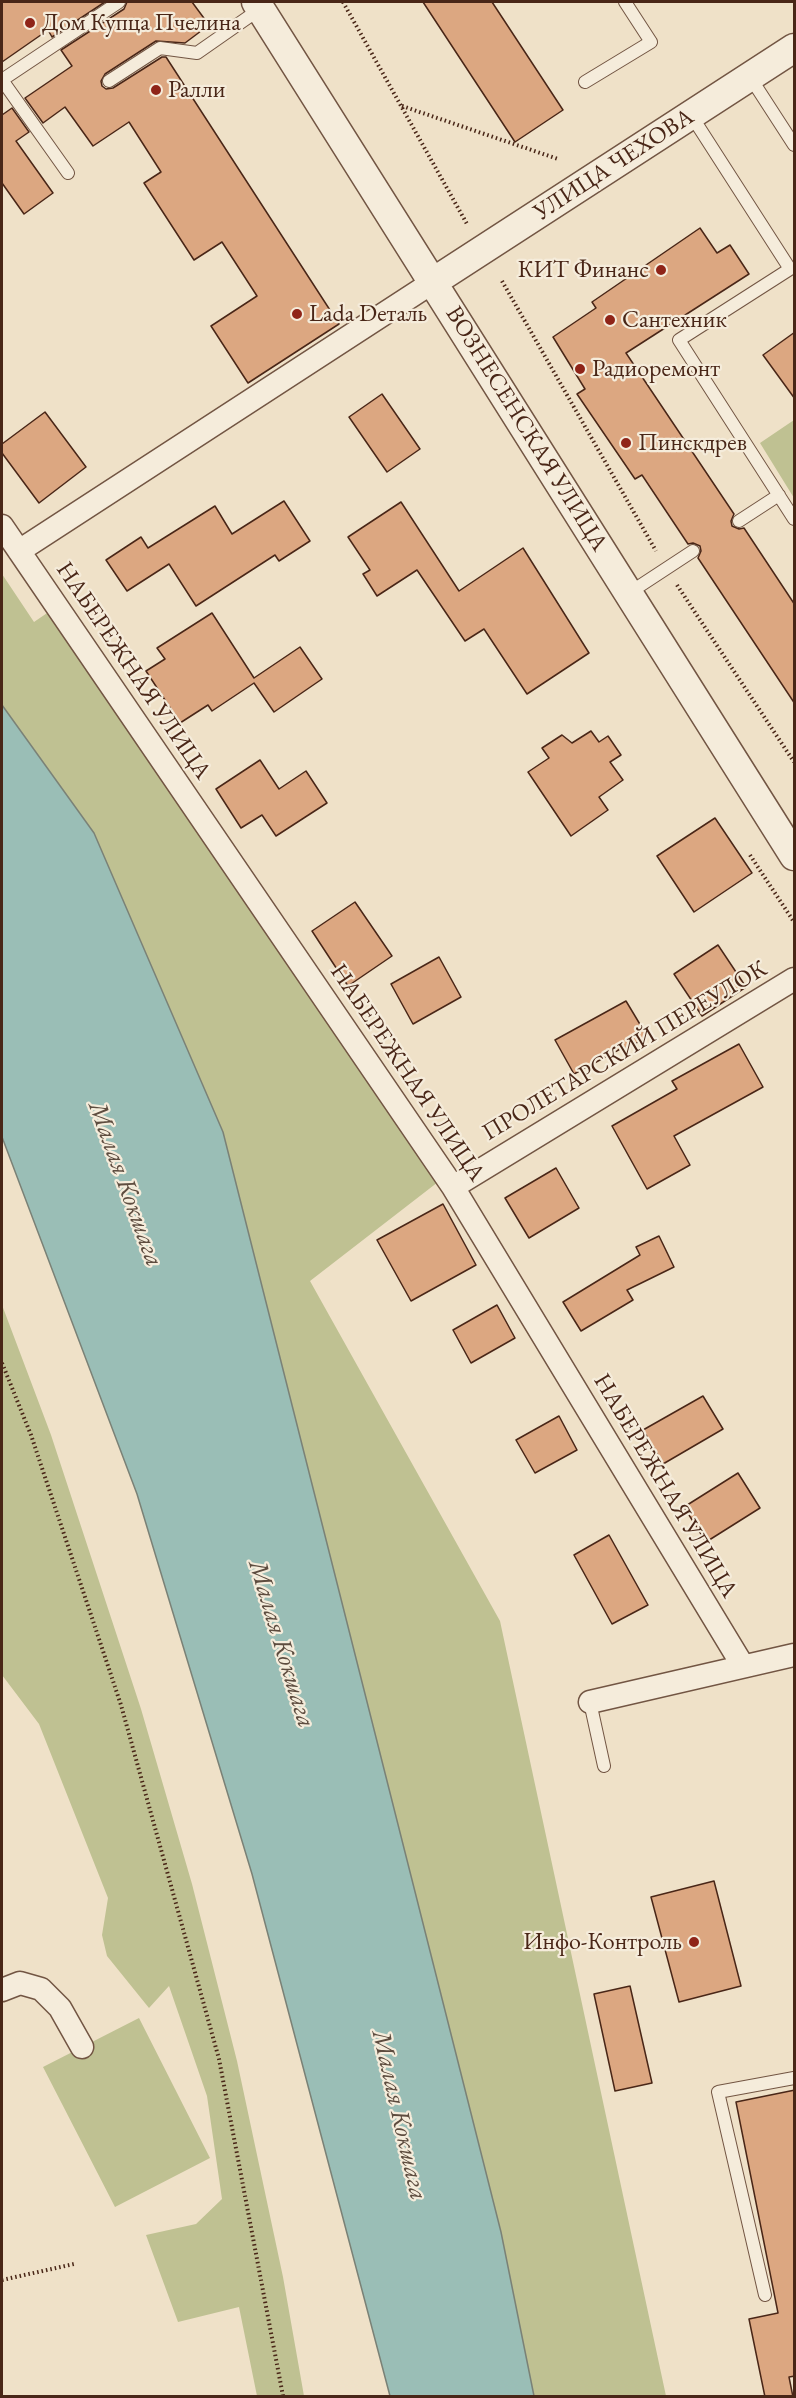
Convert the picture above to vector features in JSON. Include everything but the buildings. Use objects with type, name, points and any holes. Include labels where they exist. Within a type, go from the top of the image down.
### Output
[{"type":"street","name":"ВОЗНЕСЕНСКАЯ УЛИЦА","points":[[258,5],[795,856]]},
{"type":"street","name":"УЛИЦА ЧЕХОВА","points":[[433,282],[795,48]]},
{"type":"street","points":[[19,551],[433,282]]},
{"type":"street","name":"НАБЕРЕЖНАЯ УЛИЦА","points":[[2,526],[453,1187],[743,1666]]},
{"type":"street","name":"ПРОЛЕТАРСКИЙ ПЕРЕУЛОК","points":[[453,1187],[795,979]]},
{"type":"street","points":[[590,1702],[795,1655]]},
{"type":"street","points":[[2,1990],[20,1983],[41,1989],[60,2008],[82,2047]]},
{"type":"lane","points":[[68,173],[2,80],[119,2]]},
{"type":"lane","points":[[585,82],[651,42],[625,2]]},
{"type":"lane","points":[[109,81],[160,48],[197,53],[258,5]]},
{"type":"lane","points":[[750,77],[795,145]]},
{"type":"lane","points":[[691,115],[790,268],[679,340],[795,519]]},
{"type":"lane","points":[[739,521],[779,495]]},
{"type":"lane","points":[[629,592],[693,551]]},
{"type":"lane","points":[[590,1702],[604,1766]]},
{"type":"lane","points":[[765,2295],[718,2092],[795,2078]]},
{"type":"path","points":[[343,2],[466,224]]},
{"type":"path","points":[[401,106],[558,159]]},
{"type":"path","points":[[502,280],[666,568],[795,762]]},
{"type":"path","points":[[750,855],[795,922]]},
{"type":"path","points":[[2,1363],[31,1435],[121,1705],[219,2059],[284,2397]]},
{"type":"path","points":[[2,2280],[74,2264]]},
{"type":"green space","points":[[794,420],[794,498],[760,443]]},
{"type":"green space","points":[[2,574],[34,622],[53,609],[438,1182],[310,1281],[500,1621],[666,2396],[534,2396],[501,2232],[223,1132],[94,833],[2,705]]},
{"type":"green space","points":[[2,1305],[51,1435],[141,1709],[192,1884],[237,2061],[283,2277],[304,2396],[257,2396],[239,2307],[178,2322],[146,2235],[196,2224],[222,2199],[207,2096],[169,1986],[149,2008],[107,1956],[102,1935],[108,1898],[39,1724],[2,1675]]},
{"type":"green space","points":[[139,2018],[210,2158],[115,2207],[43,2067]]},
{"type":"water","name":"Малая Кокшага","points":[[2,705],[94,833],[223,1132],[501,2232],[534,2396],[390,2396],[252,1874],[137,1494],[2,1137]]},
{"type":"place","name":"Дом Купца Пчелина","points":[[30,23]]},
{"type":"place","name":"Ралли","points":[[156,90]]},
{"type":"place","name":"КИТ Финанс","points":[[661,270]]},
{"type":"place","name":"Lada Dеталь","points":[[297,314]]},
{"type":"place","name":"Сантехник","points":[[610,320]]},
{"type":"place","name":"Радиоремонт","points":[[580,369]]},
{"type":"place","name":"Пинскдрев","points":[[626,443]]},
{"type":"place","name":"Инфо-Контроль","points":[[694,1942]]}]
